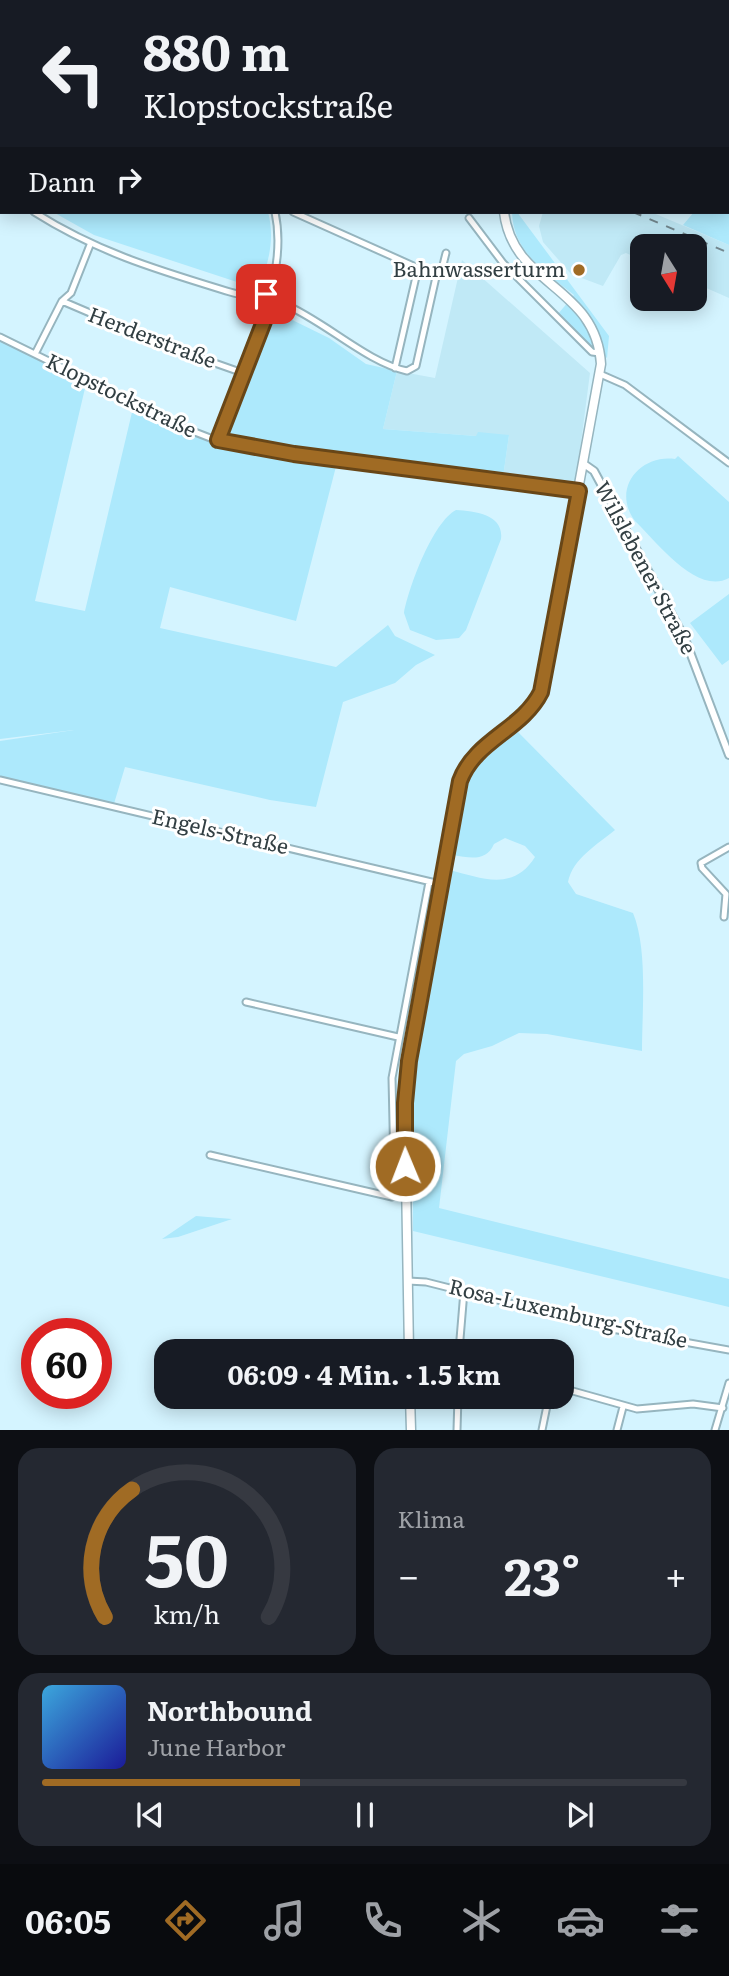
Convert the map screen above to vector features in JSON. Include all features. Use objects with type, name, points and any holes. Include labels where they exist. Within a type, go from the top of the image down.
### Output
[{"type":"main road","points":[[409,1339],[405,1166],[408,1069],[440,884],[463,773],[482,748],[531,708],[542,687],[600,374],[600,353],[594,330],[584,313],[516,250],[505,214]]},
{"type":"main road","points":[[410,1409],[411,1430]]},
{"type":"street","points":[[37,214],[90,245],[167,274],[252,298],[262,298],[306,314],[382,363],[407,371],[416,366],[436,277],[441,273],[446,253]]},
{"type":"street","points":[[262,298],[270,283],[276,257],[275,214]]},
{"type":"street","points":[[297,214],[418,268],[395,368]]},
{"type":"street","points":[[470,218],[503,263],[592,352],[600,353]]},
{"type":"street","points":[[35,354],[62,301],[71,293],[90,245]]},
{"type":"street","points":[[218,440],[268,311],[262,298]]},
{"type":"street","name":"Herderstraße","points":[[62,301],[177,351],[243,373]]},
{"type":"street","name":"Klopstockstraße","points":[[0,337],[187,429],[218,440],[339,460],[579,491]]},
{"type":"street","points":[[600,374],[612,377],[729,463]]},
{"type":"street","name":"Wilslebener Straße","points":[[584,464],[594,471],[678,623],[729,755]]},
{"type":"street","name":"Engels-Straße","points":[[0,780],[440,884]]},
{"type":"street","points":[[724,917],[726,894],[702,868],[701,863],[729,847]]},
{"type":"street","points":[[210,1155],[392,1197],[392,1093],[398,1037],[429,882]]},
{"type":"street","points":[[246,1002],[398,1037]]},
{"type":"street","points":[[394,1167],[405,1166]]},
{"type":"street","name":"Rosa-Luxemburg-Straße","points":[[408,1281],[426,1282],[612,1329],[729,1350]]},
{"type":"street","points":[[460,1339],[464,1291]]},
{"type":"street","points":[[715,1430],[729,1383]]},
{"type":"street","points":[[574,1392],[623,1407],[648,1410],[693,1404],[723,1408]]},
{"type":"street","points":[[617,1430],[623,1407]]},
{"type":"street","points":[[457,1430],[458,1409]]},
{"type":"street","points":[[542,1430],[546,1409]]},
{"type":"shaded area","points":[[57,214],[268,214],[271,241],[268,261],[258,289],[94,235]]},
{"type":"shaded area","points":[[512,214],[518,214],[609,336],[607,358],[598,349],[592,349],[558,314],[574,295],[532,260],[518,239]]},
{"type":"shaded area","points":[[542,214],[656,214],[703,234],[630,234],[630,255],[621,255],[603,286],[571,274],[543,242],[539,226]]},
{"type":"shaded area","points":[[692,214],[729,214],[729,245],[683,225]]},
{"type":"shaded area","points":[[707,236],[729,245],[729,298],[707,288]]},
{"type":"shaded area","points":[[462,260],[590,373],[576,481],[557,484],[503,477],[509,435],[476,436],[383,429],[397,371],[435,378]]},
{"type":"shaded area","points":[[276,312],[329,338],[366,364],[397,371],[383,429],[476,436],[478,432],[509,435],[503,477],[339,455],[296,621],[170,587],[160,628],[336,667],[388,625],[395,636],[435,655],[416,665],[395,683],[343,702],[316,807],[270,800],[125,767],[113,807],[0,780],[0,741],[74,730],[0,739],[0,341],[86,384],[35,601],[85,611],[133,408],[193,436],[223,445]]},
{"type":"shaded area","points":[[678,456],[729,502],[729,578],[717,582],[704,580],[691,573],[654,541],[635,521],[628,509],[626,497],[633,476],[651,462],[675,459]]},
{"type":"shaded area","points":[[456,510],[487,516],[498,524],[501,539],[466,630],[459,638],[436,640],[410,630],[404,613],[423,556],[439,527]]},
{"type":"shaded area","points":[[729,594],[729,660],[722,665],[690,623]]},
{"type":"shaded area","points":[[516,730],[615,830],[580,859],[568,882],[576,894],[633,913],[641,944],[642,1051],[547,1034],[519,1033],[492,1046],[464,1054],[456,1061],[439,1208],[729,1279],[729,1307],[413,1231],[413,1086],[418,1035],[449,870],[485,879],[507,879],[526,868],[535,857],[525,846],[505,838],[482,856],[471,858],[453,855],[469,774]]},
{"type":"shaded area","points":[[196,1216],[232,1219],[178,1237],[162,1239]]},
{"type":"railway","points":[[638,214],[729,253]]},
{"type":"place","name":"Bahnwasserturm","points":[[579,270]]},
{"type":"route","points":[[266,294],[262,298],[269,307],[268,311],[218,440],[294,454],[579,491],[541,692],[526,713],[476,754],[467,765],[460,781],[409,1061],[405,1103],[405,1166]]}]
